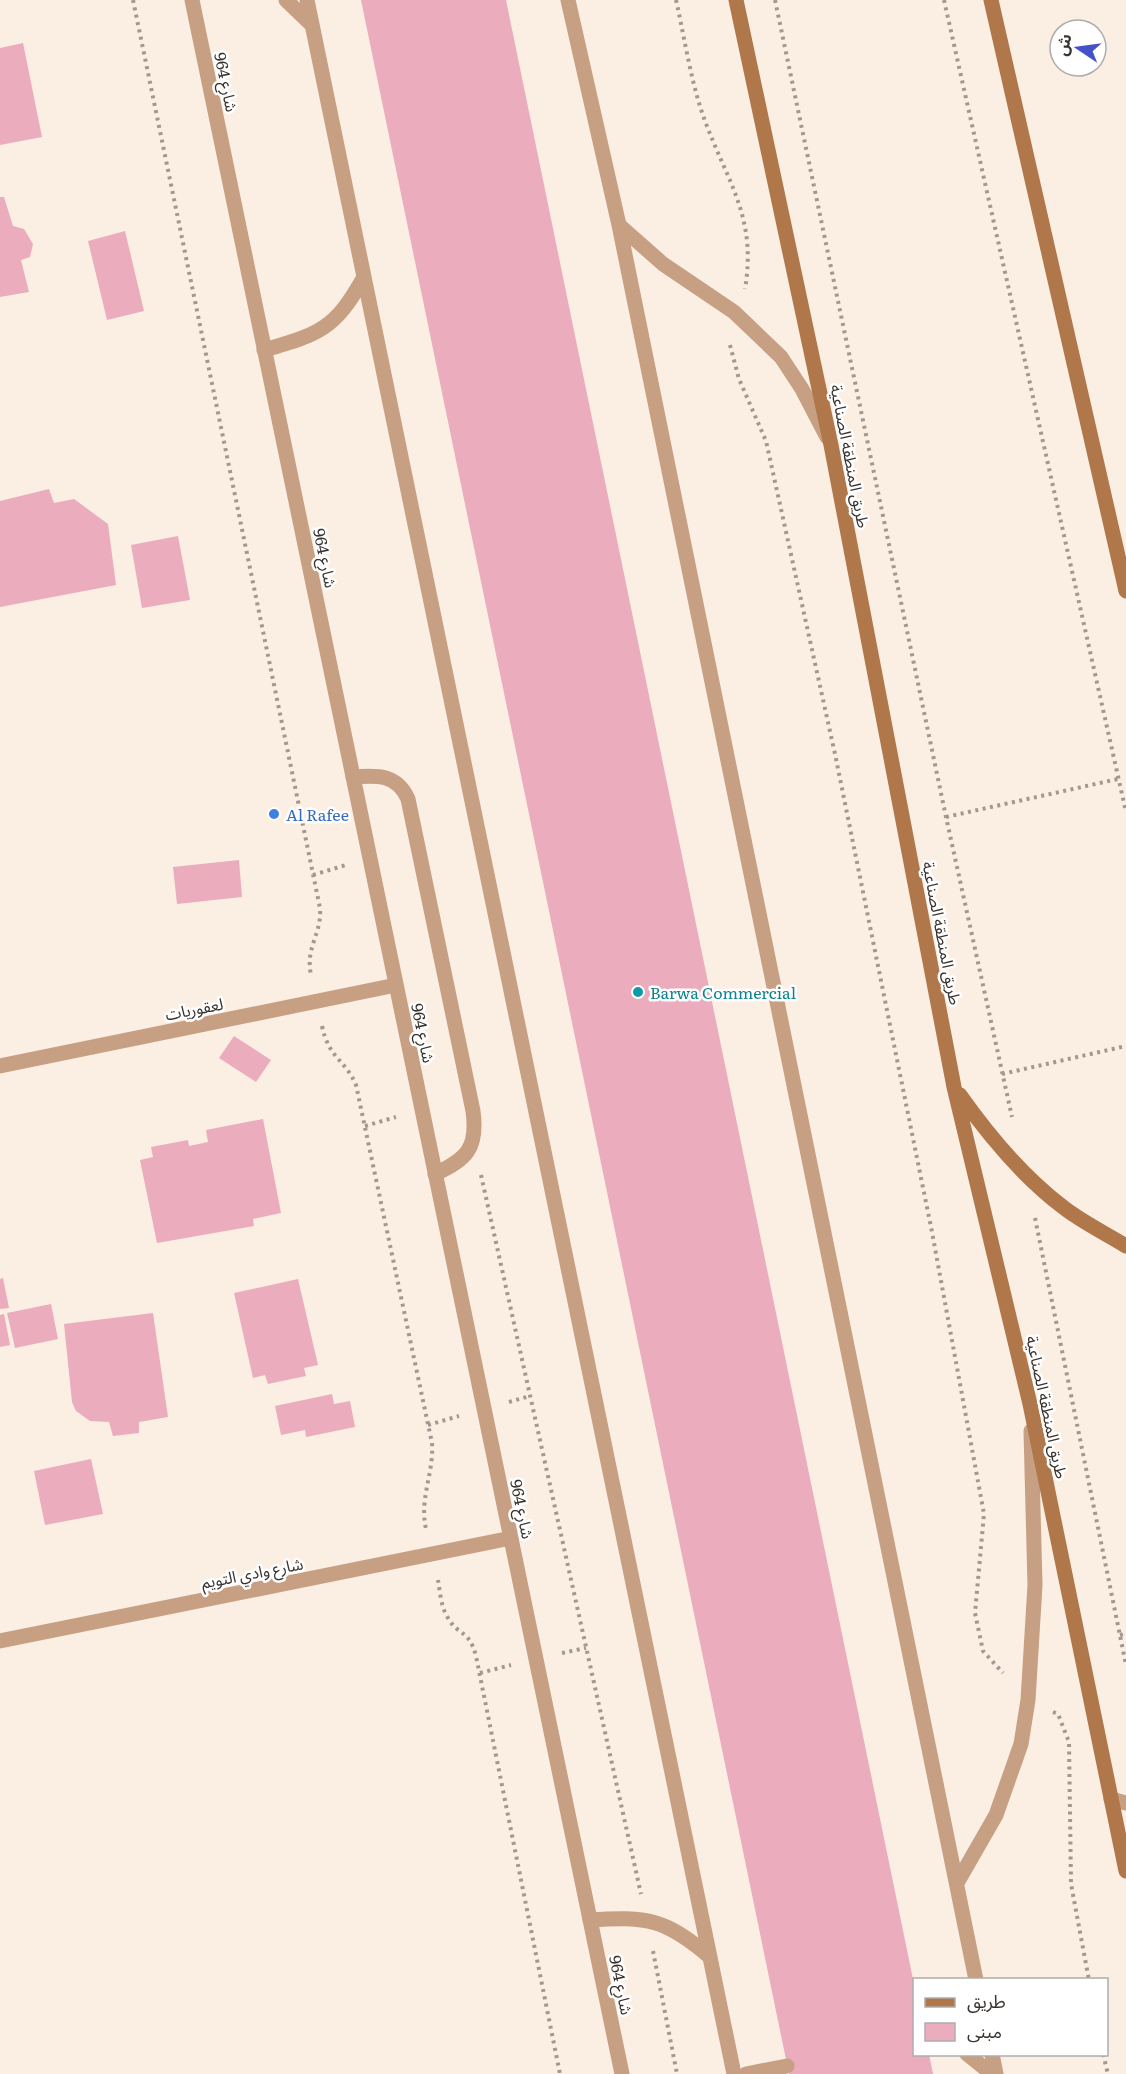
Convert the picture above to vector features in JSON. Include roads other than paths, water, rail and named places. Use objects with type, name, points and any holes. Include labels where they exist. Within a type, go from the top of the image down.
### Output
[{"type":"street","name":"شارع 964","points":[[192,0],[622,2074]]},
{"type":"street","points":[[286,0],[312,25]]},
{"type":"street","points":[[306,0],[734,2074]]},
{"type":"street","points":[[568,0],[619,225],[976,1978]]},
{"type":"street","name":"طريق المنطقة الصناعية","points":[[736,0],[831,445],[954,1088],[1030,1404],[1119,1801],[1126,1871]]},
{"type":"street","points":[[991,0],[1126,591]]},
{"type":"street","points":[[619,225],[663,264],[734,312],[781,357],[802,389],[831,445]]},
{"type":"street","points":[[264,350],[311,336],[332,323],[347,307],[364,277]]},
{"type":"street","points":[[353,777],[390,778],[405,790],[473,1111],[473,1141],[458,1162],[435,1174]]},
{"type":"street","name":"لعقوريات","points":[[0,1066],[396,985]]},
{"type":"street","points":[[954,1088],[988,1134],[1026,1175],[1063,1208],[1126,1246]]},
{"type":"street","points":[[957,1883],[996,1815],[1010,1782],[1021,1744],[1028,1700],[1035,1585],[1030,1404]]},
{"type":"street","name":"شارع وادي التويم","points":[[0,1641],[511,1538]]},
{"type":"street","points":[[590,1920],[647,1919],[683,1934],[710,1957]]},
{"type":"street","points":[[968,2056],[992,2074]]},
{"type":"street","points":[[992,2056],[996,2074]]},
{"type":"street","points":[[746,2074],[787,2066]]},
{"type":"place","name":"Al Rafee","points":[[274,814]]},
{"type":"place","name":"Barwa Commercial","points":[[638,992]]}]
